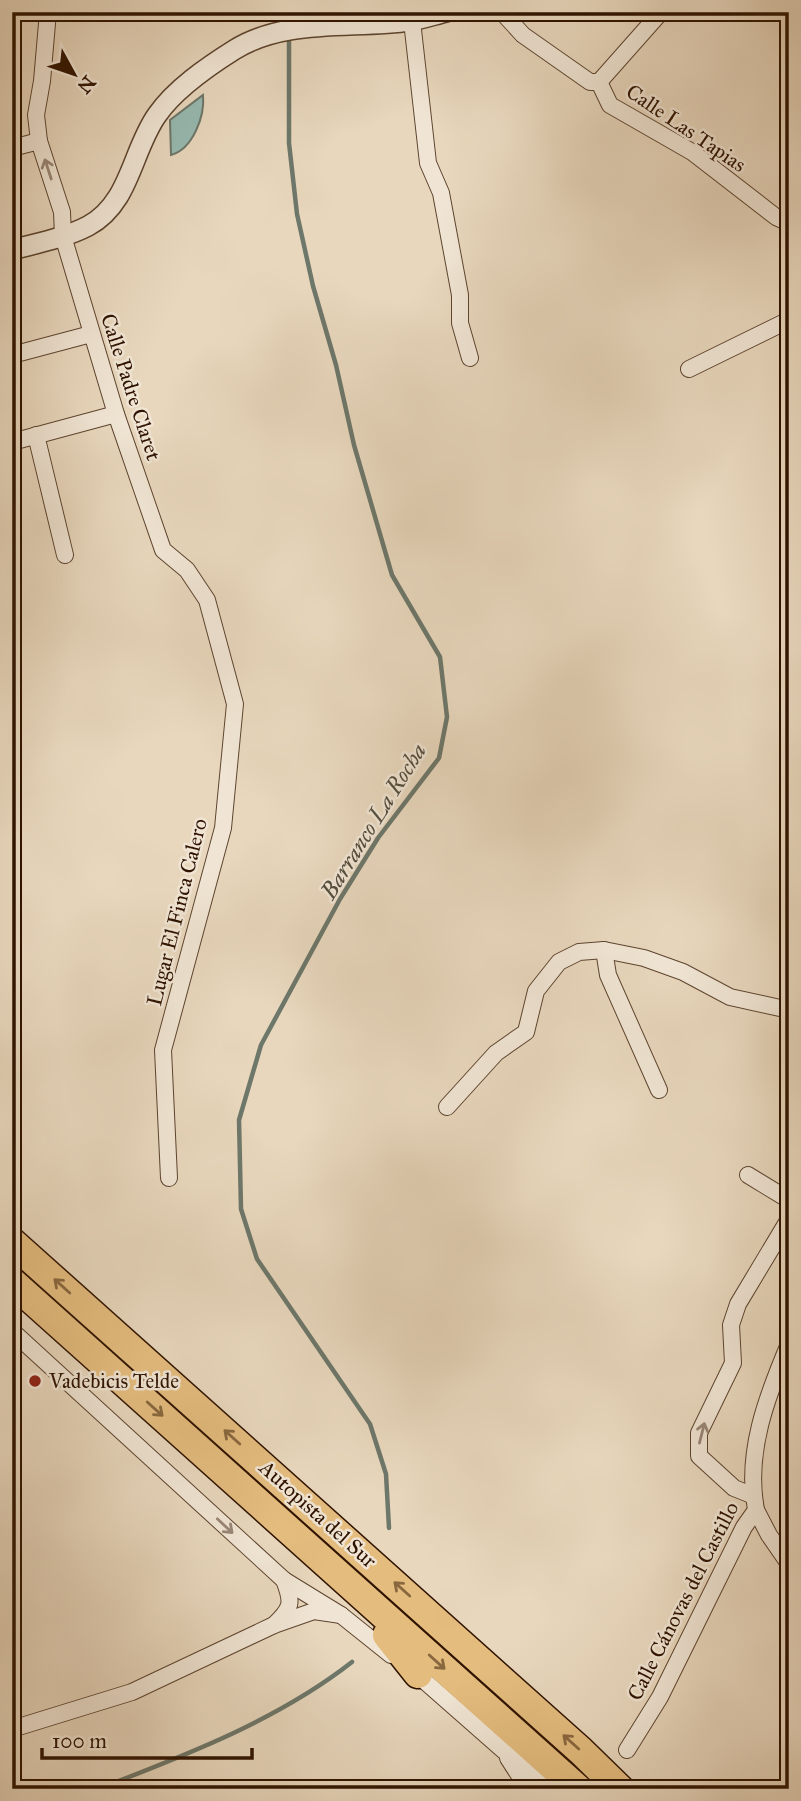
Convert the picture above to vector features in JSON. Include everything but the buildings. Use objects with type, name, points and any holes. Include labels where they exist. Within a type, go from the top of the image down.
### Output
[{"type":"highway","name":"Autopista del Sur","points":[[12,1242],[488,1667],[620,1789]]},
{"type":"highway","name":"Autopista del Sur","points":[[12,1282],[578,1789]]},
{"type":"highway","points":[[332,1567],[418,1674]]},
{"type":"street","name":"Calle Padre Claret","points":[[48,12],[36,115],[39,141],[61,212],[63,236],[90,334],[163,550]]},
{"type":"street","points":[[12,250],[63,236],[90,225],[110,207],[125,186],[141,143],[158,115],[176,95],[234,50],[272,33],[306,27],[412,21],[446,12]]},
{"type":"street","name":"Calle Las Tapias","points":[[502,12],[523,35],[590,82],[599,82],[610,105],[692,152],[789,223]]},
{"type":"street","points":[[599,82],[661,12]]},
{"type":"street","points":[[412,21],[428,163],[441,193],[460,295],[460,323],[470,358]]},
{"type":"street","points":[[12,148],[39,141]]},
{"type":"street","points":[[689,369],[789,320]]},
{"type":"street","points":[[12,355],[90,334]]},
{"type":"street","points":[[12,442],[116,414]]},
{"type":"street","points":[[36,435],[65,555]]},
{"type":"street","name":"Lugar El Finca Calero","points":[[163,550],[187,570],[206,600],[235,704],[223,828],[163,1050],[169,1178]]},
{"type":"street","points":[[447,1107],[496,1053],[526,1032],[536,991],[559,962],[579,951],[604,950],[644,958],[683,972],[730,997],[789,1010]]},
{"type":"street","points":[[604,950],[608,975],[659,1090]]},
{"type":"street","points":[[748,1175],[789,1200]]},
{"type":"street","points":[[789,1219],[738,1304],[731,1325],[733,1363],[699,1433],[699,1456],[755,1503],[769,1535],[789,1564]]},
{"type":"street","points":[[12,1331],[284,1580],[341,1615],[397,1661],[418,1674],[551,1789]]},
{"type":"street","name":"Calle Cánovas del Castillo","points":[[627,1750],[660,1697],[755,1503],[754,1464],[761,1416],[789,1344]]},
{"type":"street","points":[[274,1626],[288,1612],[291,1597],[284,1580]]},
{"type":"street","points":[[12,1729],[132,1692],[274,1626],[314,1611],[341,1615]]},
{"type":"street","points":[[503,1750],[528,1789]]},
{"type":"water","points":[[203,95],[202,112],[196,131],[186,146],[171,155],[170,120]]},
{"type":"waterway","name":"Barranco La Rocha","points":[[289,12],[289,25]]},
{"type":"waterway","name":"Barranco La Rocha","points":[[289,34],[289,143],[297,214],[313,286],[336,365],[354,445],[392,575],[440,657],[447,717],[439,758],[378,838],[340,899],[261,1045],[239,1120],[241,1209],[257,1259],[370,1424],[386,1474],[389,1528]]},
{"type":"waterway","name":"Barranco La Rocha","points":[[98,1789],[198,1749],[262,1719],[293,1702],[352,1662]]},
{"type":"place","name":"Vadebicis Telde","points":[[35,1381]]}]
